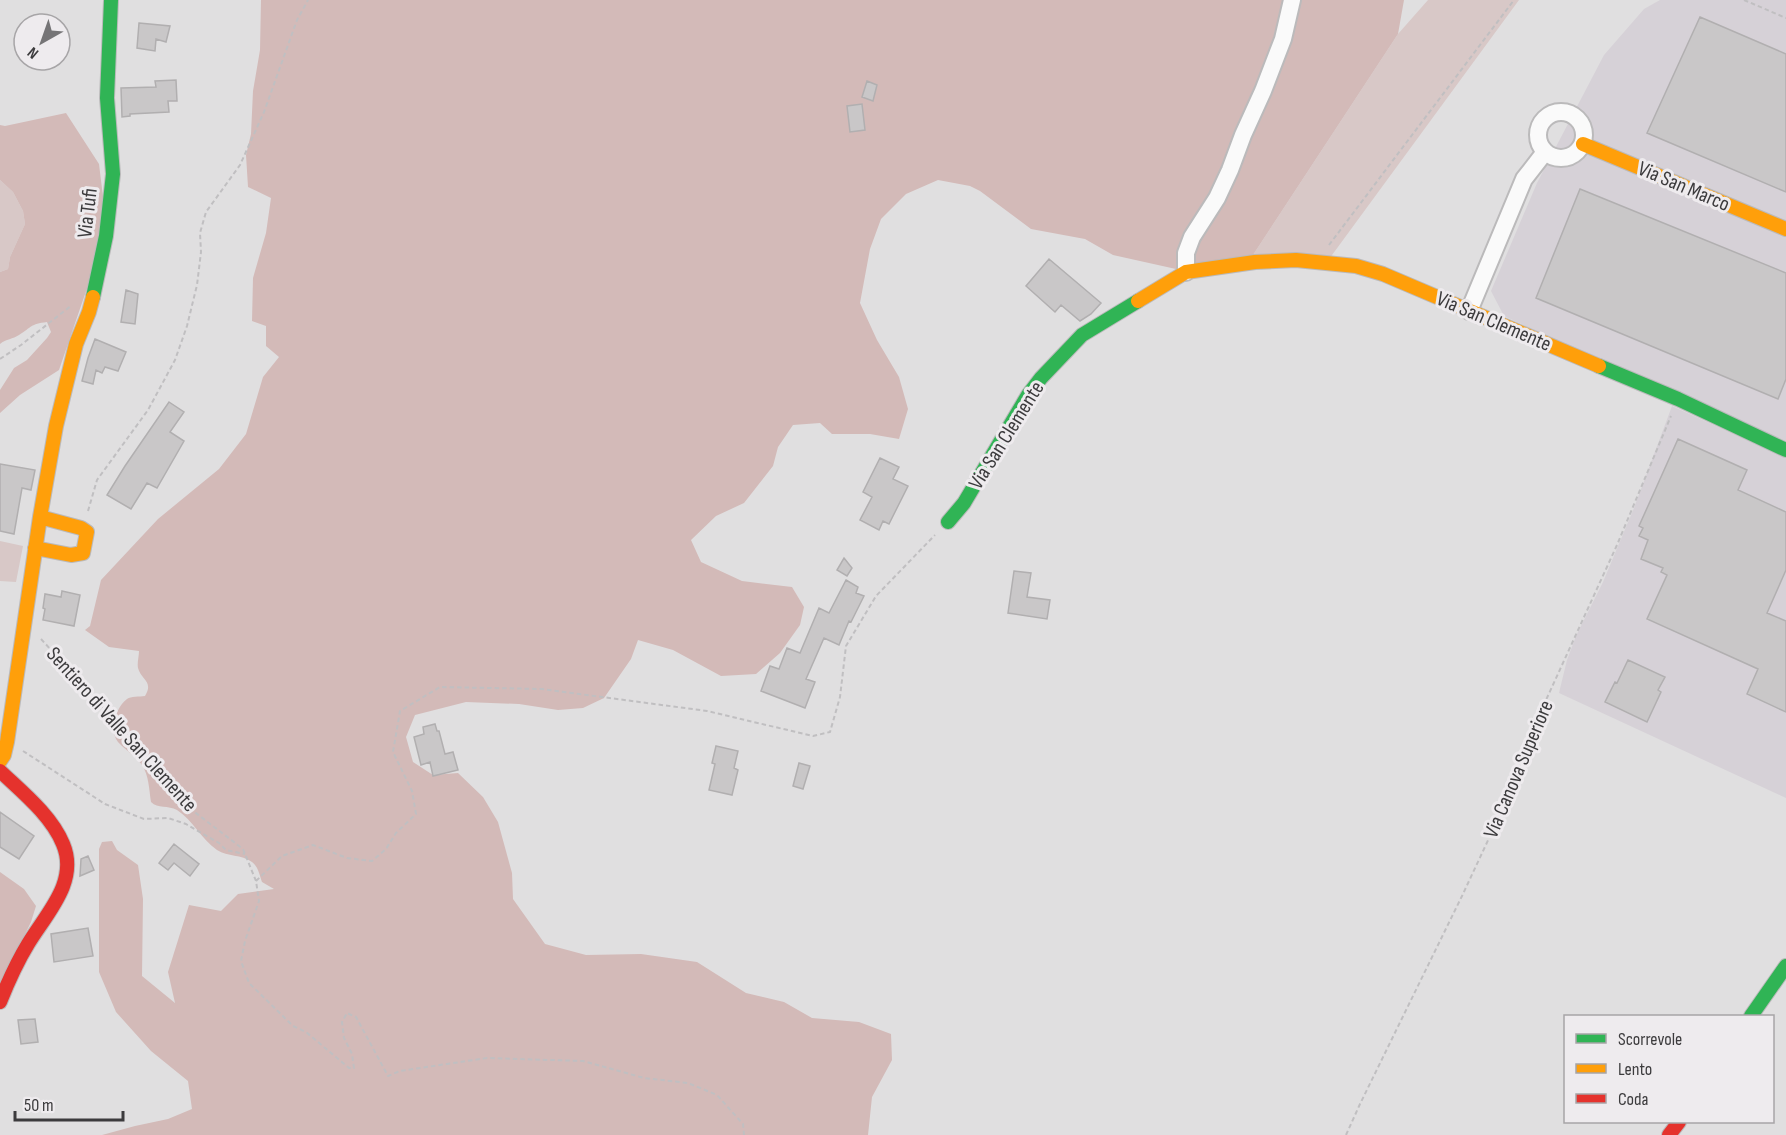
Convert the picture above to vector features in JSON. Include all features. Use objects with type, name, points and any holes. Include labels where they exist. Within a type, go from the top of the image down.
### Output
[{"type":"street","name":"Via Tufi","points":[[0,761],[7,742],[35,548],[56,426],[76,344],[89,312],[106,236],[113,174],[107,98],[111,0]]},
{"type":"street","points":[[1186,272],[1186,253],[1192,237],[1217,198],[1230,170],[1242,135],[1263,91],[1283,39],[1292,0]]},
{"type":"street","points":[[1555,112],[1568,112],[1580,122],[1585,136],[1583,144],[1573,155],[1566,158],[1559,158],[1545,152],[1540,147],[1538,132],[1543,120],[1555,112]]},
{"type":"street","name":"Via San Marco","points":[[1583,144],[1786,229]]},
{"type":"street","points":[[1469,311],[1524,179],[1545,152]]},
{"type":"street","name":"Via San Clemente","points":[[948,522],[964,503],[1018,410],[1041,378],[1082,335],[1186,272],[1255,262],[1296,260],[1356,266],[1383,274],[1678,399],[1786,450]]},
{"type":"street","points":[[35,548],[70,555],[83,553],[87,532],[81,528],[40,517]]},
{"type":"street","points":[[0,771],[42,813],[64,847],[68,867],[62,893],[27,945],[0,1002]]},
{"type":"street","points":[[1752,1015],[1786,966]]},
{"type":"street","points":[[1669,1135],[1678,1123]]},
{"type":"path","points":[[81,528],[97,480],[148,410],[175,360],[187,326],[197,285],[201,252],[200,233],[206,212],[240,165],[264,112],[297,20],[308,0]]},
{"type":"path","points":[[1325,250],[1514,0]]},
{"type":"path","points":[[1744,0],[1786,18]]},
{"type":"path","points":[[0,359],[96,285]]},
{"type":"path","name":"Via Canova Superiore","points":[[1346,1135],[1500,814],[1546,700],[1617,545],[1678,399]]},
{"type":"path","points":[[256,881],[282,856],[313,845],[347,858],[372,861],[386,849],[396,832],[416,814],[412,791],[393,752],[400,711],[440,687],[542,689],[708,711],[813,736],[830,732],[840,697],[846,646],[876,596],[948,522]]},
{"type":"path","name":"Sentiero di Valle San Clemente","points":[[24,624],[89,691],[189,807],[243,849],[256,881],[259,901],[245,941],[241,961],[249,983],[293,1026],[306,1032],[349,1068],[354,1068],[352,1054],[344,1038],[342,1022],[347,1013],[356,1017],[388,1076],[400,1071],[487,1058],[583,1061],[644,1078],[688,1083],[717,1095],[742,1124],[744,1135]]},
{"type":"path","points":[[7,742],[105,804],[144,819],[168,818],[186,824],[219,843],[226,850],[245,854]]},
{"type":"shaded area","points":[[261,0],[1404,0],[1398,34],[1253,255],[1176,269],[1113,255],[1085,239],[1031,229],[980,191],[970,186],[938,180],[906,194],[881,219],[870,249],[860,303],[877,340],[899,377],[908,409],[899,439],[870,434],[832,434],[820,423],[793,425],[778,447],[773,466],[744,503],[716,516],[691,540],[701,562],[742,581],[792,587],[804,607],[800,625],[780,653],[756,674],[721,676],[673,650],[638,640],[631,659],[604,698],[583,708],[558,710],[519,704],[466,702],[415,715],[406,737],[413,762],[433,775],[458,773],[483,797],[498,822],[512,873],[513,899],[545,944],[586,955],[641,954],[697,962],[746,993],[784,1002],[812,1018],[859,1022],[891,1034],[892,1060],[872,1097],[868,1135],[102,1135],[168,1119],[192,1109],[188,1081],[151,1051],[116,1012],[99,972],[99,849],[102,842],[112,841],[117,850],[138,865],[143,899],[142,976],[175,1003],[168,972],[189,905],[221,911],[238,894],[274,889],[262,882],[252,862],[217,850],[177,810],[157,806],[151,802],[142,765],[118,742],[114,732],[115,720],[123,703],[131,697],[145,696],[147,691],[148,684],[138,668],[139,651],[109,647],[85,630],[90,626],[101,580],[158,519],[219,469],[246,434],[263,377],[279,357],[266,346],[266,326],[252,321],[253,278],[266,233],[271,198],[248,187],[246,155],[251,134],[253,91],[260,50]]},
{"type":"shaded area","points":[[1428,0],[1519,0],[1324,266],[1253,255],[1398,34]]},
{"type":"shaded area","points":[[1660,0],[1786,0],[1786,445],[1504,316],[1491,291],[1537,183],[1604,55],[1644,9]]},
{"type":"shaded area","points":[[66,113],[99,164],[104,205],[95,265],[59,370],[20,395],[0,413],[0,390],[14,368],[27,360],[51,332],[47,322],[37,324],[0,344],[0,272],[8,269],[10,257],[25,224],[23,211],[13,192],[0,180],[0,125],[5,126]]},
{"type":"shaded area","points":[[0,180],[13,192],[23,211],[25,224],[10,257],[8,269],[0,272]]},
{"type":"shaded area","points":[[1672,406],[1786,458],[1786,798],[1559,693],[1576,636],[1603,582],[1634,508]]},
{"type":"shaded area","points":[[0,541],[23,546],[16,582],[0,581]]},
{"type":"shaded area","points":[[0,872],[24,889],[36,906],[31,922],[0,985]]},
{"type":"building","points":[[1700,17],[1786,54],[1786,192],[1647,133]]},
{"type":"building","points":[[139,23],[170,26],[166,42],[156,39],[155,51],[137,48]]},
{"type":"building","points":[[176,80],[177,101],[168,101],[169,112],[130,114],[130,116],[122,117],[121,88],[156,87],[155,81]]},
{"type":"building","points":[[867,81],[877,85],[873,101],[862,97]]},
{"type":"building","points":[[862,104],[865,130],[850,132],[847,106]]},
{"type":"building","points":[[1580,189],[1786,273],[1786,379],[1778,399],[1536,298]]},
{"type":"building","points":[[1049,259],[1101,303],[1091,314],[1080,321],[1061,305],[1055,312],[1026,286]]},
{"type":"building","points":[[126,290],[138,294],[135,324],[121,322]]},
{"type":"building","points":[[95,339],[126,352],[118,371],[105,367],[102,373],[96,370],[93,384],[82,381]]},
{"type":"building","points":[[169,402],[184,412],[170,432],[184,441],[157,488],[147,483],[131,509],[107,495]]},
{"type":"building","points":[[1678,439],[1747,470],[1738,490],[1786,512],[1786,570],[1767,613],[1786,621],[1786,712],[1747,694],[1758,669],[1647,619],[1667,575],[1661,572],[1663,568],[1641,559],[1648,540],[1639,536],[1643,528],[1639,526]]},
{"type":"building","points":[[880,458],[899,467],[893,479],[908,486],[889,524],[883,521],[879,530],[860,520],[872,497],[863,492]]},
{"type":"building","points":[[0,464],[35,470],[31,490],[22,488],[14,534],[0,531]]},
{"type":"building","points":[[844,558],[852,568],[847,576],[837,570]]},
{"type":"building","points":[[1014,571],[1031,573],[1027,597],[1050,600],[1047,619],[1008,613]]},
{"type":"building","points":[[846,580],[858,587],[856,593],[864,596],[851,622],[849,621],[839,645],[824,638],[806,679],[815,682],[805,708],[761,691],[770,666],[779,669],[787,648],[800,653],[819,608],[829,613]]},
{"type":"building","points":[[62,591],[80,595],[74,626],[43,620],[45,594],[61,597]]},
{"type":"building","points":[[1628,660],[1665,677],[1658,690],[1661,692],[1647,722],[1605,702]]},
{"type":"building","points":[[435,724],[445,754],[453,752],[458,770],[433,776],[430,762],[421,765],[414,737],[424,734],[423,727]]},
{"type":"building","points":[[716,746],[738,751],[734,768],[738,770],[732,795],[709,790],[715,764],[712,763]]},
{"type":"building","points":[[799,763],[810,766],[803,789],[793,786]]},
{"type":"building","points":[[0,812],[34,836],[19,859],[0,847]]},
{"type":"building","points":[[174,844],[199,864],[190,876],[174,863],[168,870],[159,863]]},
{"type":"building","points":[[88,856],[94,870],[80,876],[81,859]]},
{"type":"building","points":[[88,928],[93,956],[54,962],[51,934]]},
{"type":"building","points":[[35,1019],[38,1042],[21,1044],[18,1020]]},
{"type":"traffic: fast","points":[[93,297],[106,236],[113,174],[107,98],[111,0]]},
{"type":"traffic: fast","points":[[948,522],[964,503],[1028,395],[1041,378],[1082,335],[1138,301]]},
{"type":"traffic: fast","points":[[1599,366],[1678,399],[1786,450]]},
{"type":"traffic: fast","points":[[1752,1015],[1786,966]]},
{"type":"traffic: slow","points":[[1583,144],[1786,229]]},
{"type":"traffic: slow","points":[[1138,301],[1186,272],[1255,262],[1296,260],[1356,266],[1383,274],[1599,366]]},
{"type":"traffic: slow","points":[[0,761],[7,742],[40,517],[56,426],[76,344],[93,297]]},
{"type":"traffic: slow","points":[[35,548],[71,555],[83,553],[87,532],[81,528],[40,517]]},
{"type":"traffic: jam","points":[[0,771],[35,804],[51,823],[58,833],[67,858],[67,871],[58,897],[24,951],[0,1002]]},
{"type":"traffic: jam","points":[[1669,1135],[1678,1123]]}]
